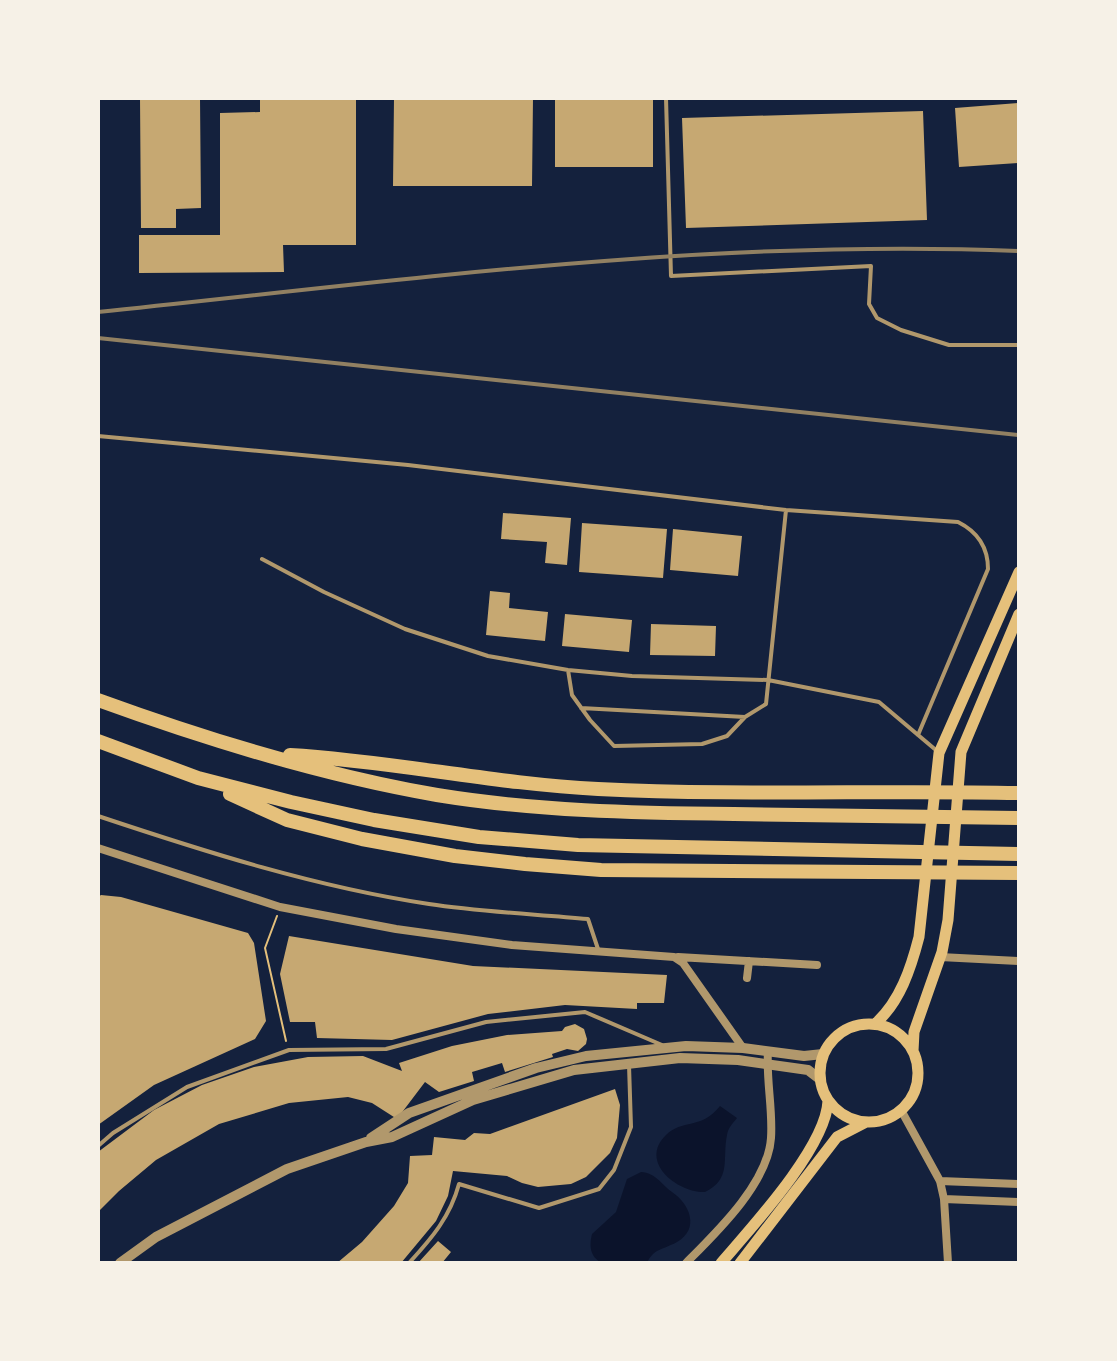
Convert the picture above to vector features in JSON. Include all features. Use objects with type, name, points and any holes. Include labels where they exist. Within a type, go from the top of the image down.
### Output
[{"type":"highway","points":[[98,700],[258,753],[349,777],[438,795],[524,806],[617,812],[1019,818]]},
{"type":"highway","points":[[98,741],[198,778],[287,820],[362,839],[455,856],[601,870],[1019,873]]},
{"type":"highway","points":[[258,753],[338,757],[489,780],[598,789],[1019,793]]},
{"type":"highway","points":[[198,778],[374,820],[479,837],[578,845],[1019,854]]},
{"type":"main road","points":[[875,1024],[887,1014],[913,962],[919,937],[932,793],[939,753],[1019,572]]},
{"type":"main road","points":[[913,1051],[914,1032],[940,957],[953,873],[961,752],[1019,614]]},
{"type":"main road","points":[[721,1263],[781,1189],[825,1123],[828,1101],[820,1070],[823,1054],[832,1041],[844,1030],[875,1024],[904,1038],[918,1066],[918,1083],[912,1098],[901,1110],[887,1119],[867,1122],[854,1120],[828,1101]]},
{"type":"main road","points":[[740,1263],[837,1137],[867,1122]]},
{"type":"street","points":[[98,848],[280,907],[396,929],[512,945],[817,965]]},
{"type":"street","points":[[674,957],[683,963],[743,1048]]},
{"type":"street","points":[[940,957],[1019,961]]},
{"type":"street","points":[[747,978],[749,961]]},
{"type":"street","points":[[366,1142],[409,1113],[536,1068],[586,1056],[668,1048],[743,1048],[804,1056],[823,1054]]},
{"type":"street","points":[[686,1263],[718,1231],[764,1170],[771,1139],[768,1051]]},
{"type":"street","points":[[120,1263],[156,1237],[287,1169],[366,1142],[392,1137],[473,1100],[574,1070],[680,1058],[738,1060],[808,1070],[821,1080]]},
{"type":"street","points":[[901,1110],[940,1181],[948,1263]]},
{"type":"street","points":[[940,1181],[1019,1184]]},
{"type":"street","points":[[944,1199],[1019,1202]]},
{"type":"lane","points":[[666,98],[671,276],[871,266],[869,304],[877,318],[901,330],[949,345],[1019,345]]},
{"type":"lane","points":[[98,436],[408,465],[786,510],[951,520],[972,530],[982,543],[988,560],[986,577],[918,735]]},
{"type":"lane","points":[[568,670],[572,695],[614,746],[702,744],[727,736],[745,717],[766,704],[786,510]]},
{"type":"lane","points":[[262,559],[405,629],[488,656],[568,670],[632,676],[768,680],[879,702],[939,753]]},
{"type":"lane","points":[[581,708],[745,717]]},
{"type":"lane","points":[[98,816],[285,874],[415,901],[588,919],[599,951]]},
{"type":"lane","points":[[98,1146],[113,1133],[187,1087],[289,1050],[386,1049],[486,1022],[585,1012],[668,1048]]},
{"type":"lane","points":[[409,1263],[445,1221],[459,1184],[539,1208],[599,1189],[614,1170],[631,1127],[629,1064]]},
{"type":"path","points":[[280,907],[265,948],[289,1050]]},
{"type":"water","points":[[720,1106],[737,1118],[728,1132],[723,1175],[705,1192],[673,1182],[659,1165],[656,1155],[659,1145],[672,1130],[699,1122]]},
{"type":"water","points":[[641,1172],[654,1177],[684,1203],[690,1217],[688,1230],[684,1237],[656,1252],[647,1263],[602,1263],[591,1251],[592,1234],[616,1212],[627,1179]]},
{"type":"building","points":[[140,98],[200,98],[201,208],[176,209],[176,228],[141,228]]},
{"type":"building","points":[[260,98],[356,98],[356,245],[283,245],[284,272],[139,273],[139,235],[220,235],[220,113],[260,112]]},
{"type":"building","points":[[394,98],[533,98],[532,186],[393,186]]},
{"type":"building","points":[[555,98],[653,98],[653,167],[555,167]]},
{"type":"building","points":[[1019,103],[1019,163],[959,167],[955,108]]},
{"type":"building","points":[[923,111],[927,220],[686,228],[682,118]]},
{"type":"building","points":[[503,513],[571,518],[567,565],[545,563],[547,542],[501,539]]},
{"type":"building","points":[[582,523],[667,529],[663,578],[579,572]]},
{"type":"building","points":[[673,529],[742,536],[738,576],[670,570]]},
{"type":"building","points":[[490,591],[510,593],[509,608],[548,612],[545,641],[486,635]]},
{"type":"building","points":[[565,614],[632,620],[629,652],[562,646]]},
{"type":"building","points":[[651,624],[716,626],[715,656],[650,655]]},
{"type":"building","points":[[98,897],[121,897],[248,933],[254,943],[266,1021],[255,1039],[154,1085],[98,1125]]},
{"type":"building","points":[[289,936],[473,966],[667,975],[664,1003],[637,1003],[637,1009],[565,1005],[488,1014],[392,1040],[317,1038],[315,1022],[290,1022],[280,974]]},
{"type":"building","points":[[575,1024],[584,1029],[587,1039],[578,1051],[567,1049],[552,1054],[553,1057],[505,1072],[502,1063],[472,1072],[474,1081],[439,1092],[425,1082],[397,1119],[372,1103],[348,1097],[289,1103],[219,1124],[156,1160],[98,1212],[98,1152],[154,1110],[202,1085],[254,1067],[308,1057],[363,1056],[402,1071],[399,1063],[452,1046],[507,1035],[562,1031]]},
{"type":"building","points":[[615,1089],[620,1105],[617,1138],[610,1153],[586,1177],[571,1184],[538,1187],[507,1176],[453,1171],[448,1196],[436,1221],[401,1263],[337,1263],[362,1242],[394,1206],[408,1183],[410,1156],[432,1155],[434,1137],[465,1140],[474,1133],[490,1134]]},
{"type":"building","points":[[438,1241],[451,1252],[442,1263],[418,1263]]},
{"type":"railway","points":[[98,312],[443,275],[673,256],[904,249],[1019,251]]},
{"type":"railway","points":[[98,338],[1019,435]]}]
